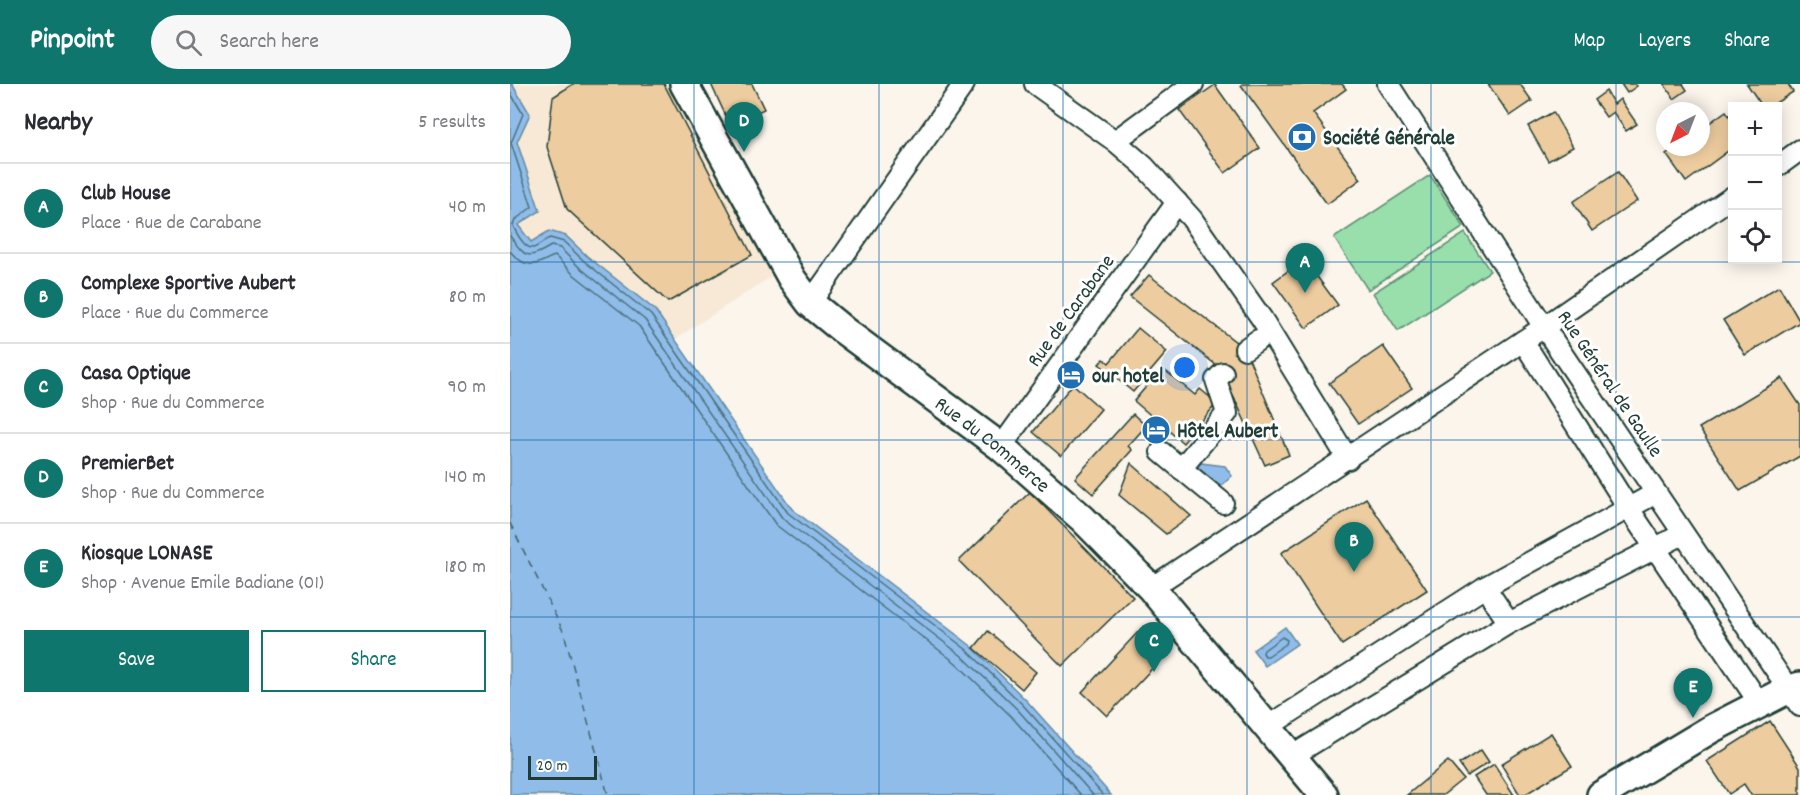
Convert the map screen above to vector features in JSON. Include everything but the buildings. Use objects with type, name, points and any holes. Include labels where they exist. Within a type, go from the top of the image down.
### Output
[{"type":"street","name":"Rue du Commerce","points":[[684,84],[792,279],[810,303],[1001,447],[1083,519],[1151,588],[1324,795]]},
{"type":"street","points":[[810,303],[964,84]]},
{"type":"street","points":[[1035,84],[1115,141],[1144,166],[1192,219],[1262,319],[1348,459]]},
{"type":"street","points":[[1115,141],[1193,84]]},
{"type":"street","name":"Rue Général de Gaulle","points":[[1388,84],[1544,327],[1683,534],[1796,694]]},
{"type":"street","points":[[1782,163],[1800,150]]},
{"type":"street","points":[[1151,588],[1348,459],[1728,200]]},
{"type":"street","name":"Rue de Carabane","points":[[1001,447],[1177,202]]},
{"type":"street","points":[[1523,341],[1629,509],[1760,704]]},
{"type":"street","points":[[1181,469],[1227,413],[1216,380],[1223,374]]},
{"type":"street","points":[[1161,452],[1223,503]]},
{"type":"street","points":[[1266,728],[1485,587],[1656,493]]},
{"type":"street","points":[[1292,756],[1509,623],[1683,534]]},
{"type":"street","points":[[1485,587],[1509,623]]},
{"type":"street","points":[[1602,795],[1711,729],[1760,704],[1796,694]]},
{"type":"shaded area","points":[[510,84],[684,84],[786,267],[675,339],[510,440]]},
{"type":"green space","points":[[1430,175],[1464,227],[1368,290],[1334,238]]},
{"type":"green space","points":[[1465,233],[1490,271],[1398,331],[1373,293]]},
{"type":"water","points":[[510,84],[530,114],[517,142],[540,211],[518,225],[531,242],[549,231],[566,236],[587,256],[655,310],[792,509],[970,645],[1027,701],[1111,795],[510,795]]},
{"type":"water","points":[[1201,463],[1225,466],[1232,476],[1217,490],[1194,471]]},
{"type":"water","points":[[1285,627],[1297,644],[1265,666],[1253,650]]},
{"type":"ferry route","points":[[510,523],[564,633],[608,795]]},
{"type":"place","name":"Société Générale","points":[[1302,137]]},
{"type":"place","name":"PremierBet","points":[[744,152]]},
{"type":"place","name":"Club House","points":[[1305,293]]},
{"type":"place","name":"our hotel","points":[[1071,375]]},
{"type":"place","name":"Hôtel Aubert","points":[[1156,430]]},
{"type":"place","name":"Complexe Sportive Aubert","points":[[1354,572]]},
{"type":"place","name":"Casa Optique","points":[[1154,672]]},
{"type":"place","name":"Kiosque LONASE","points":[[1693,718]]}]
